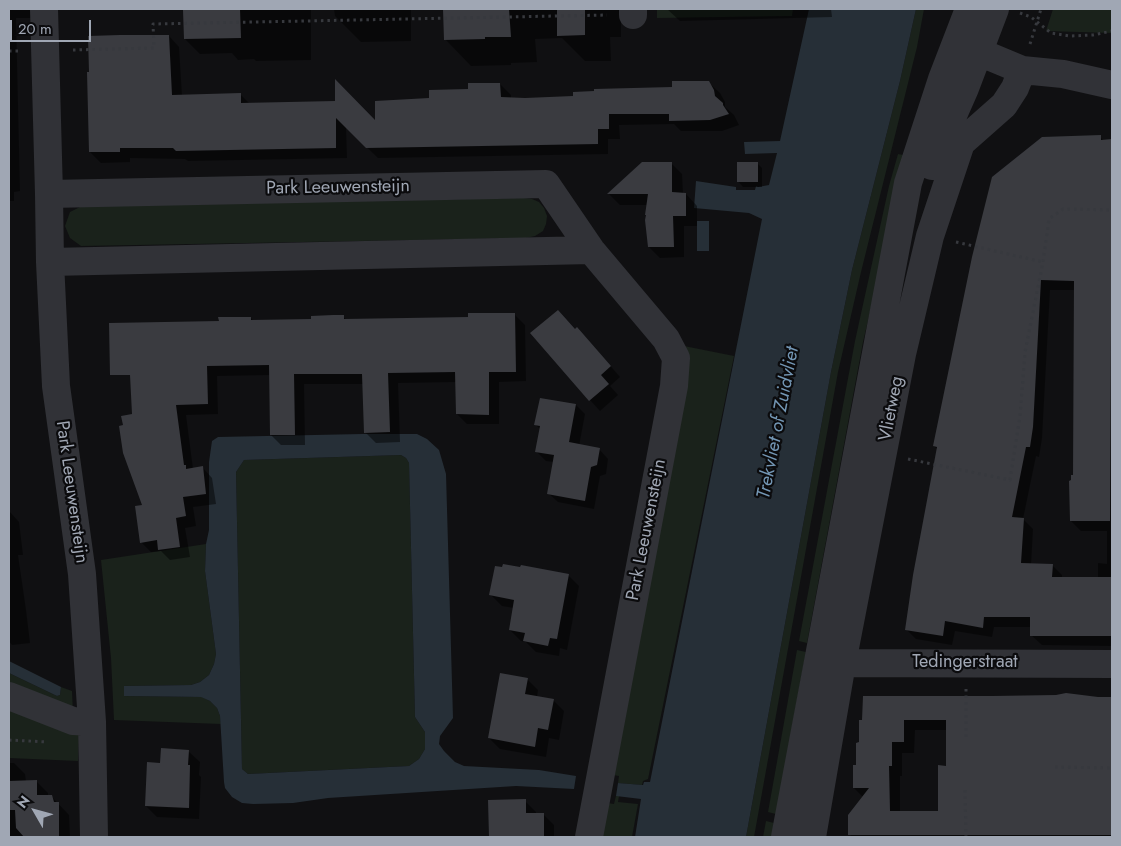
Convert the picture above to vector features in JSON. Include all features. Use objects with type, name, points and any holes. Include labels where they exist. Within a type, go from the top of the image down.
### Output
[{"type":"street","name":"Park Leeuwensteijn","points":[[44,9],[50,262],[56,386],[82,574],[92,722],[94,837]]},
{"type":"street","name":"Vlietweg","points":[[967,47],[969,9]]},
{"type":"street","name":"Vlietweg","points":[[812,837],[830,661],[881,324],[908,182],[942,79],[995,9]]},
{"type":"street","points":[[967,47],[1022,70],[1063,74],[1112,85]]},
{"type":"street","name":"Vlietweg","points":[[785,837],[883,454],[902,354],[930,236],[961,143],[1004,105],[1015,88],[1022,70]]},
{"type":"street","name":"Park Leeuwensteijn","points":[[49,194],[546,184],[591,250],[666,339],[676,358],[672,395],[589,837]]},
{"type":"street","points":[[50,262],[591,250]]},
{"type":"street","name":"Tedingerstraat","points":[[830,661],[966,664],[1112,664]]},
{"type":"street","points":[[9,696],[73,721],[92,722]]},
{"type":"path","points":[[1022,70],[1041,9]]},
{"type":"path","points":[[45,51],[154,48],[153,24],[633,12]]},
{"type":"path","points":[[1037,23],[1051,33],[1070,36],[1093,35],[1112,31]]},
{"type":"path","points":[[883,454],[1010,480],[1020,416],[1025,352],[1043,262],[1049,219],[1063,210],[1112,210]]},
{"type":"path","points":[[930,236],[1043,262]]},
{"type":"path","points":[[966,664],[966,739]]},
{"type":"path","points":[[1055,767],[1112,768]]},
{"type":"path","points":[[966,790],[966,837]]},
{"type":"shaded area","points":[[657,9],[793,9],[792,16],[657,18]]},
{"type":"shaded area","points":[[916,9],[924,9],[917,47],[838,372],[754,837],[746,837],[831,372],[852,270],[900,81]]},
{"type":"shaded area","points":[[1053,9],[1112,9],[1112,33],[1046,31]]},
{"type":"shaded area","points":[[898,154],[908,156],[863,342],[807,643],[799,641],[855,341],[889,186]]},
{"type":"shaded area","points":[[524,198],[539,202],[547,216],[543,231],[535,236],[526,238],[81,246],[70,238],[65,226],[70,212],[82,206]]},
{"type":"shaded area","points":[[679,345],[734,356],[648,779],[643,781],[642,785],[618,783],[619,776],[613,775]]},
{"type":"shaded area","points":[[401,455],[409,463],[415,717],[425,732],[425,749],[419,759],[409,766],[248,774],[242,769],[236,472],[244,460]]},
{"type":"shaded area","points":[[206,544],[205,571],[216,654],[209,675],[200,682],[191,685],[124,686],[124,696],[202,697],[210,701],[217,708],[221,724],[114,720],[111,658],[101,560]]},
{"type":"shaded area","points":[[797,650],[806,652],[776,814],[768,812]]},
{"type":"shaded area","points":[[9,673],[57,696],[60,695],[61,687],[72,691],[73,714],[9,689]]},
{"type":"shaded area","points":[[9,705],[79,731],[78,761],[9,758]]},
{"type":"shaded area","points":[[616,796],[619,796],[618,802],[638,804],[632,837],[601,837],[607,803],[614,804]]},
{"type":"shaded area","points":[[766,821],[774,823],[772,837],[763,837]]},
{"type":"water","name":"Trekvliet of Zuidvliet","points":[[809,9],[916,9],[900,81],[852,270],[831,372],[746,837],[635,837],[641,799],[616,796],[618,783],[643,785],[644,782],[650,782],[762,219],[749,213],[694,208],[696,181],[736,187],[736,190],[755,190],[756,186],[769,185],[777,153],[745,154],[744,142],[780,141]]},
{"type":"water","points":[[697,221],[709,221],[709,251],[697,251]]},
{"type":"water","points":[[417,434],[427,439],[439,450],[446,474],[453,718],[440,736],[439,744],[455,762],[464,766],[539,770],[576,776],[574,789],[516,786],[328,798],[293,803],[242,803],[232,797],[225,788],[220,716],[217,708],[210,701],[201,697],[124,696],[124,686],[191,685],[200,682],[209,675],[214,664],[216,654],[205,571],[206,544],[209,530],[209,462],[212,441],[218,437]],"holes":[[[401,455],[409,463],[415,717],[425,732],[425,749],[419,759],[409,766],[248,774],[242,769],[236,472],[244,460]]]},
{"type":"water","points":[[9,661],[61,687],[60,695],[57,696],[9,673]]},
{"type":"building","points":[[240,9],[241,38],[184,39],[183,10]]},
{"type":"building","points":[[443,9],[509,9],[511,37],[444,40]]},
{"type":"building","points":[[557,9],[585,9],[585,35],[557,36]]},
{"type":"building","points":[[169,35],[172,95],[241,93],[241,103],[335,101],[335,79],[375,120],[375,101],[429,98],[429,90],[468,89],[468,83],[500,83],[501,97],[525,98],[573,96],[573,92],[594,91],[594,89],[672,87],[672,81],[709,81],[715,96],[723,103],[729,114],[710,120],[669,121],[669,114],[609,114],[609,129],[598,129],[598,144],[366,148],[336,118],[336,148],[176,151],[173,148],[120,148],[120,152],[89,152],[88,36]]},
{"type":"building","points":[[1101,135],[1101,140],[1112,139],[1110,521],[1070,521],[1069,481],[1071,480],[1071,475],[1073,475],[1074,281],[1041,280],[1033,427],[1030,447],[1026,447],[1012,517],[1024,518],[1021,563],[1053,564],[1052,577],[1112,577],[1112,636],[1030,636],[1030,617],[984,617],[983,628],[945,621],[943,636],[905,630],[913,575],[937,447],[933,446],[972,257],[992,177],[1042,137]]},
{"type":"building","points":[[642,162],[672,162],[672,192],[686,193],[686,216],[673,216],[674,247],[648,247],[645,215],[648,194],[607,194]]},
{"type":"building","points":[[737,162],[758,162],[758,182],[737,182]]},
{"type":"building","points":[[558,310],[575,329],[577,327],[611,366],[601,375],[609,384],[589,401],[530,333]]},
{"type":"building","points":[[468,313],[515,313],[516,372],[489,372],[489,415],[456,414],[455,372],[388,373],[390,432],[364,433],[362,374],[294,374],[295,435],[270,435],[269,365],[207,366],[208,404],[176,405],[184,465],[186,465],[186,469],[203,466],[206,494],[183,497],[186,516],[176,518],[180,547],[158,550],[157,540],[140,543],[135,506],[142,505],[123,453],[119,426],[123,425],[121,416],[132,414],[130,375],[110,375],[109,323],[219,321],[218,317],[251,317],[251,320],[311,319],[311,316],[333,315],[344,315],[344,319],[468,317]]},
{"type":"building","points":[[540,398],[576,404],[569,442],[600,448],[597,465],[591,467],[585,501],[547,494],[554,455],[535,452],[540,426],[534,425]]},
{"type":"building","points":[[503,564],[520,567],[521,565],[569,574],[557,639],[550,638],[548,646],[523,641],[525,633],[509,630],[514,600],[489,595],[495,566],[502,567]]},
{"type":"building","points":[[500,673],[528,678],[525,694],[554,699],[548,730],[538,728],[535,747],[488,738]]},
{"type":"building","points":[[1066,693],[1112,697],[1112,835],[848,835],[848,815],[869,788],[853,788],[853,765],[856,765],[856,743],[859,742],[859,720],[862,720],[863,696],[1056,695]],"holes":[[[904,720],[946,720],[946,766],[938,765],[938,811],[890,811],[889,766],[892,766],[892,742],[904,742]]]},
{"type":"building","points":[[161,748],[189,750],[189,808],[145,806],[147,762],[160,763]]},
{"type":"building","points":[[37,780],[37,795],[52,795],[54,802],[59,802],[59,837],[24,837],[16,828],[15,810],[9,810],[9,781]]},
{"type":"building","points":[[526,799],[526,813],[544,813],[544,837],[489,837],[488,800]]}]
